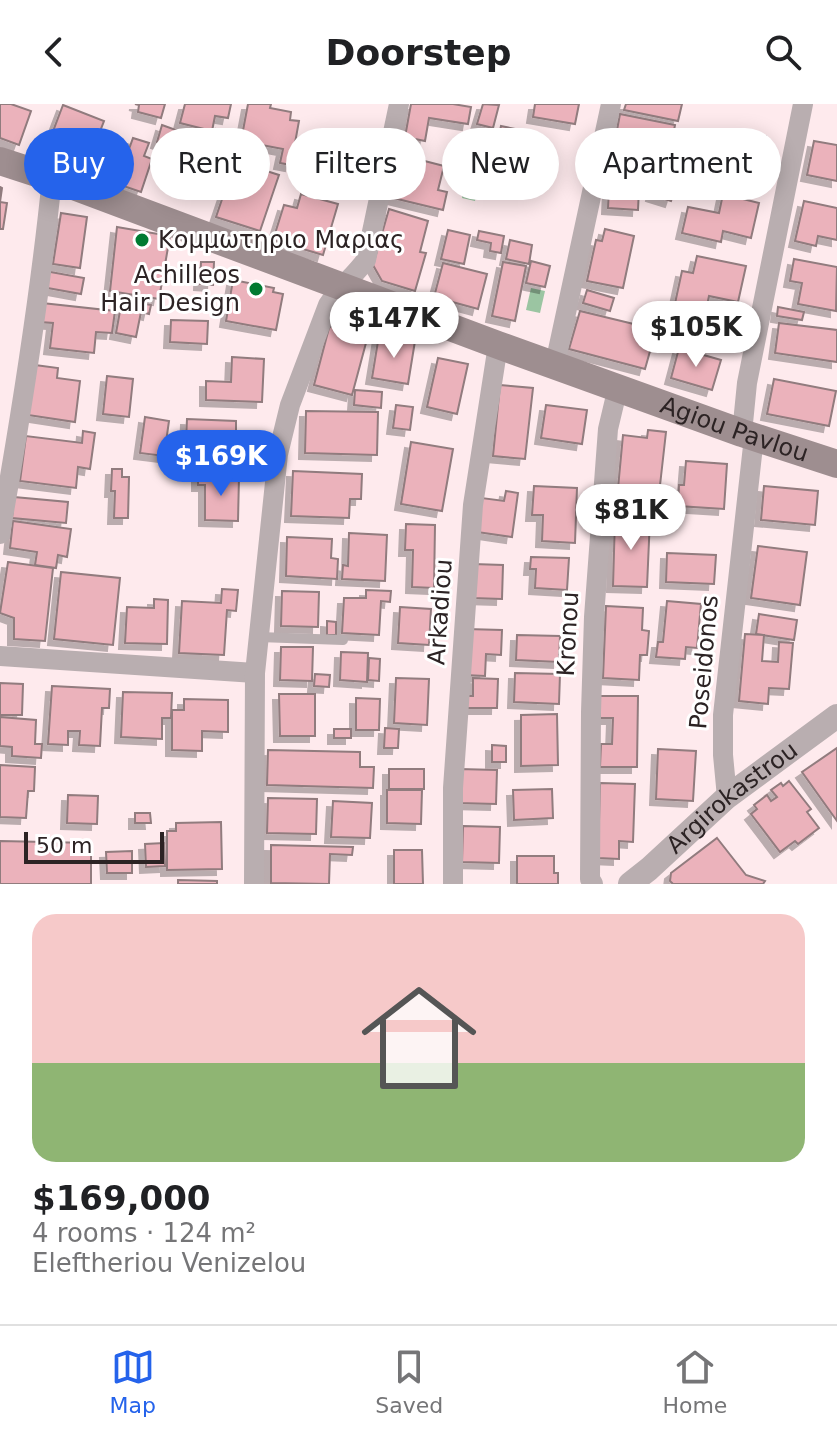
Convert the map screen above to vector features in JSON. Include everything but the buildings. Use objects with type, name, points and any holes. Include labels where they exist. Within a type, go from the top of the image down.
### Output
[{"type":"main road","name":"Agiou Pavlou","points":[[0,161],[24,169]]},
{"type":"main road","name":"Agiou Pavlou","points":[[111,200],[498,345],[837,464]]},
{"type":"street","points":[[254,884],[255,673],[278,454],[290,405],[320,322],[328,305],[366,260],[399,104]]},
{"type":"street","points":[[555,364],[611,104]]},
{"type":"street","name":"Poseidonos","points":[[727,797],[723,715],[748,435],[747,383],[803,104]]},
{"type":"street","points":[[0,534],[42,271],[50,200]]},
{"type":"street","name":"Arkadiou","points":[[453,884],[453,788],[473,505],[498,345]]},
{"type":"street","name":"Kronou","points":[[593,884],[590,879],[594,617],[608,429],[618,387]]},
{"type":"street","points":[[0,656],[255,673]]},
{"type":"street","name":"Argirokastrou","points":[[644,879],[727,797],[837,716]]},
{"type":"lane","points":[[259,637],[343,640]]},
{"type":"shaded area","points":[[531,288],[545,291],[540,313],[526,310]]},
{"type":"place","name":"Κομμωτηριο Μαριας","points":[[142,240]]},
{"type":"place","name":"Achilleos Hair Design","points":[[256,289]]}]
